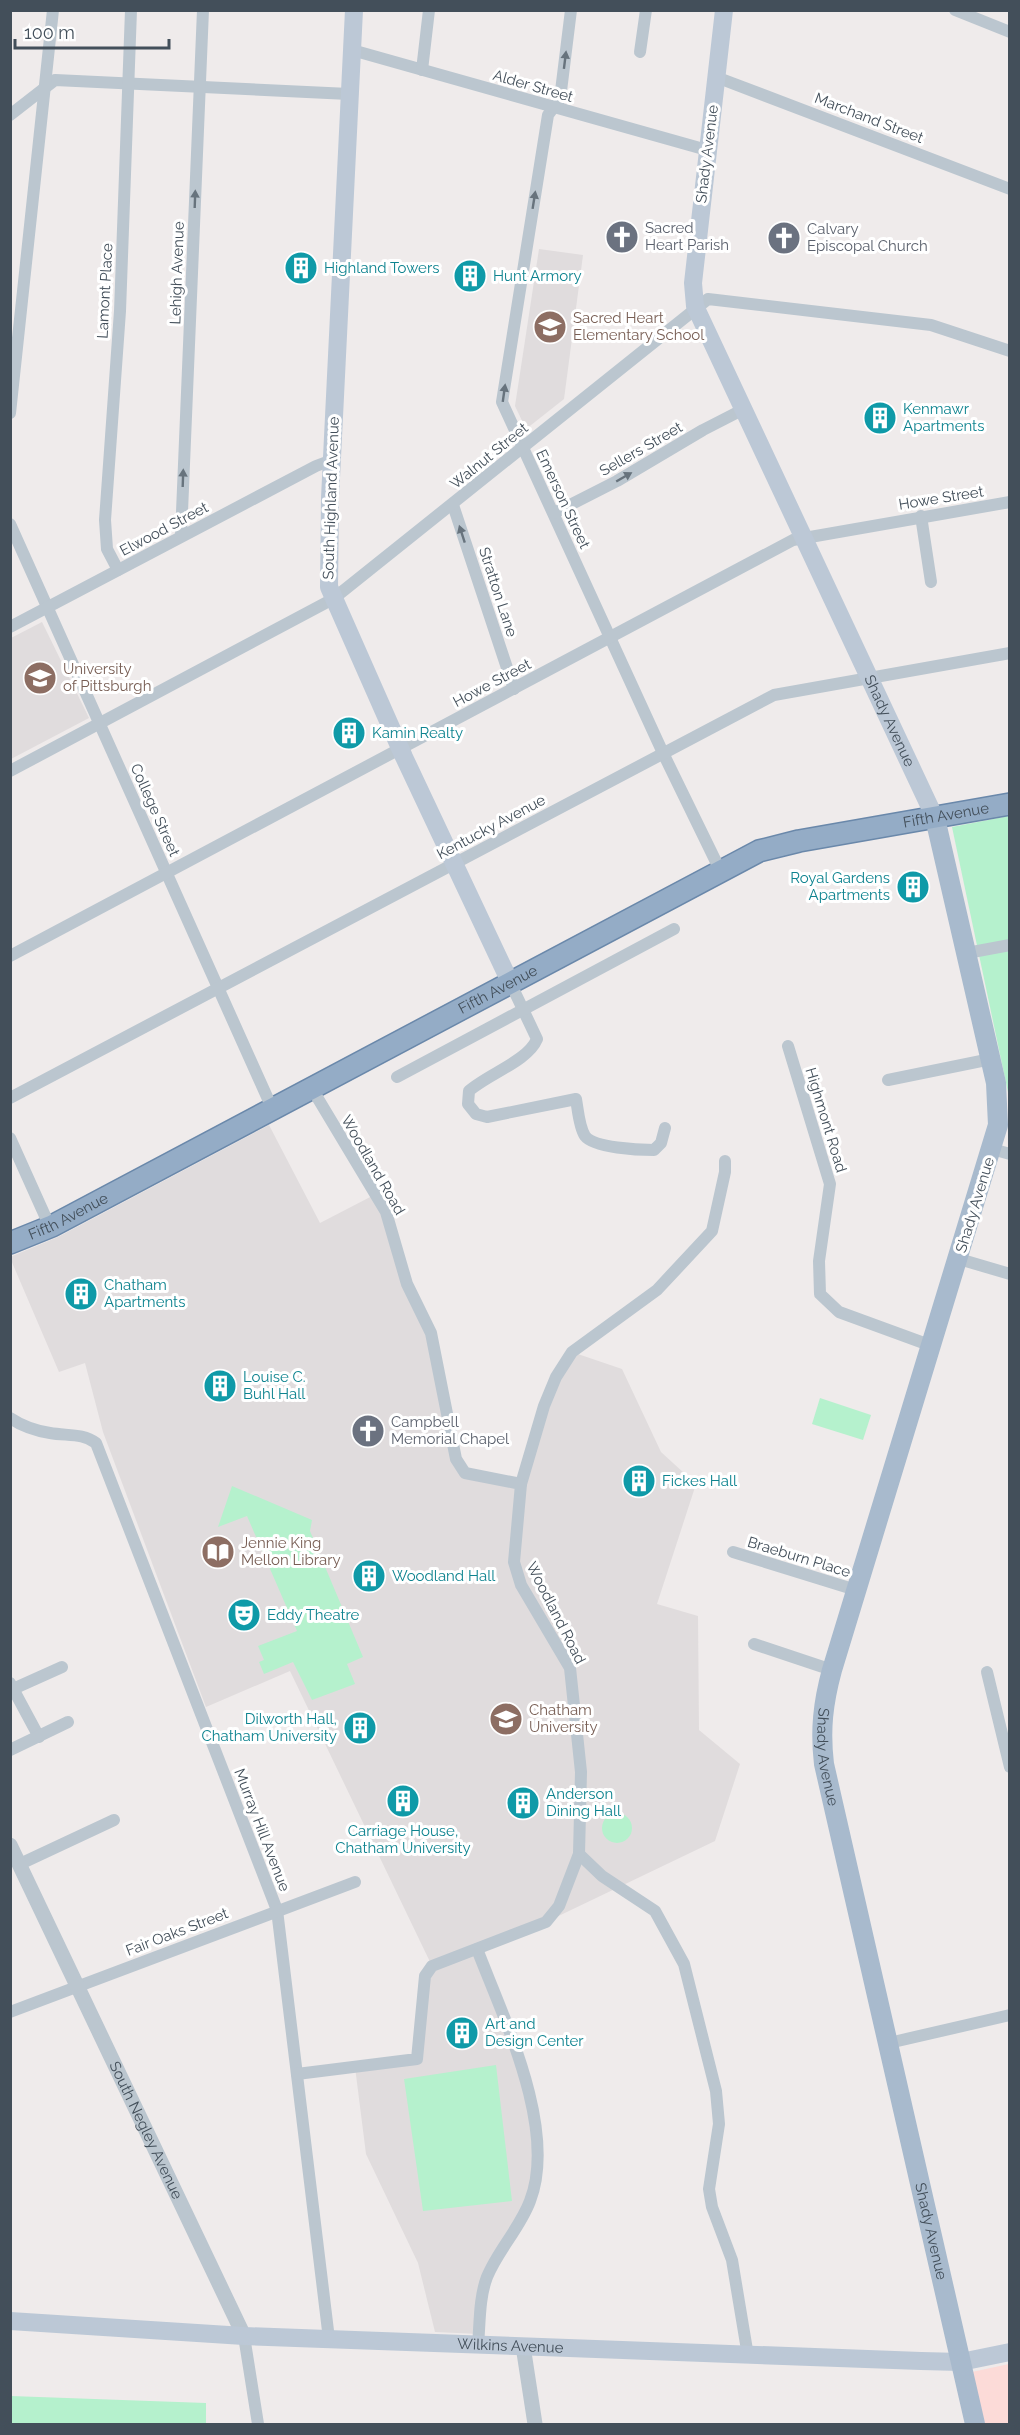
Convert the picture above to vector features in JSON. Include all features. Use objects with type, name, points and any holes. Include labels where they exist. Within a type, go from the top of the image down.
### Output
[{"type":"highway","name":"Fifth Avenue","points":[[10,1243],[50,1227],[759,851],[799,841],[1010,804]]},
{"type":"main road","name":"South Highland Avenue","points":[[354,10],[332,460],[329,587],[400,748],[510,982]]},
{"type":"main road","name":"Shady Avenue","points":[[724,10],[693,283],[695,306],[935,818],[991,1059],[1004,1104],[1001,1152],[959,1259],[831,1670],[824,1700],[821,1732],[824,1764],[975,2424]]},
{"type":"main road","name":"Wilkins Avenue","points":[[10,2322],[244,2336],[748,2356],[961,2362],[1010,2352]]},
{"type":"street","points":[[10,413],[53,10]]},
{"type":"street","name":"Lamont Place","points":[[118,570],[107,549],[105,520],[120,311],[131,10]]},
{"type":"street","name":"Lehigh Avenue","points":[[181,537],[203,10]]},
{"type":"street","points":[[423,70],[429,10]]},
{"type":"street","name":"Emerson Street","points":[[571,10],[560,99],[548,115],[502,402],[663,753],[721,872]]},
{"type":"street","points":[[640,52],[646,10]]},
{"type":"street","points":[[955,10],[1010,32]]},
{"type":"street","name":"Alder Street","points":[[352,51],[707,150]]},
{"type":"street","name":"Marchand Street","points":[[716,77],[1010,189]]},
{"type":"street","points":[[10,115],[55,80],[200,85],[349,94]]},
{"type":"street","name":"Walnut Street","points":[[10,771],[333,599],[453,505],[695,306],[708,299],[931,325],[1010,351]]},
{"type":"street","name":"Sellers Street","points":[[554,513],[617,481],[703,430],[742,410]]},
{"type":"street","name":"Elwood Street","points":[[10,627],[321,463],[332,460]]},
{"type":"street","name":"Howe Street","points":[[10,956],[609,637],[804,536],[1010,502]]},
{"type":"street","name":"Stratton Lane","points":[[453,505],[514,689]]},
{"type":"street","points":[[921,516],[931,582]]},
{"type":"street","name":"College Street","points":[[10,524],[272,1108]]},
{"type":"street","name":"Kentucky Avenue","points":[[10,1098],[774,695],[1010,653]]},
{"type":"street","points":[[397,1077],[674,929]]},
{"type":"street","points":[[967,953],[1010,945]]},
{"type":"street","points":[[510,982],[537,1039],[533,1050],[479,1082],[469,1091],[468,1104],[476,1114],[487,1117],[576,1099],[584,1135],[591,1142],[634,1150],[654,1150],[661,1143],[665,1128]]},
{"type":"street","name":"Highmont Road","points":[[788,1046],[830,1184],[819,1261],[820,1294],[839,1312],[932,1346]]},
{"type":"street","points":[[888,1080],[991,1059]]},
{"type":"street","name":"Woodland Road","points":[[311,1087],[386,1212],[407,1284],[431,1334],[441,1373],[456,1459],[465,1473],[521,1484],[514,1562],[521,1585],[570,1668],[581,1772],[579,1854]]},
{"type":"street","points":[[10,1138],[50,1227]]},
{"type":"street","points":[[521,1484],[544,1406],[556,1377],[572,1352],[657,1290],[712,1231],[725,1173],[725,1161]]},
{"type":"street","points":[[959,1259],[1010,1274]]},
{"type":"street","name":"Murray Hill Avenue","points":[[10,1418],[19,1424],[50,1433],[88,1437],[96,1443],[277,1910],[328,2339]]},
{"type":"street","name":"Braeburn Place","points":[[733,1552],[856,1590]]},
{"type":"street","points":[[754,1644],[831,1670]]},
{"type":"street","points":[[39,1737],[12,1686],[62,1667]]},
{"type":"street","points":[[987,1672],[1010,1767]]},
{"type":"street","points":[[10,1750],[68,1722]]},
{"type":"street","points":[[20,1864],[114,1820]]},
{"type":"street","name":"South Negley Avenue","points":[[10,1845],[244,2336],[258,2424]]},
{"type":"street","points":[[297,2074],[417,2060],[425,1976],[432,1966],[546,1922],[559,1905],[579,1854],[602,1876],[656,1911],[684,1964],[716,2091],[719,2124],[709,2189],[712,2207],[732,2260],[748,2356]]},
{"type":"street","name":"Fair Oaks Street","points":[[10,2012],[78,1984],[355,1882]]},
{"type":"street","points":[[477,1949],[525,2077],[533,2113],[536,2156],[536,2185],[530,2203],[487,2277],[481,2306],[478,2345]]},
{"type":"street","points":[[889,2043],[1010,2015]]},
{"type":"street","points":[[523,2346],[535,2424]]},
{"type":"shaded area","name":"Sacred Heart Elementary School","points":[[539,249],[583,255],[564,399],[526,429],[515,406]]},
{"type":"shaded area","name":"University of Pittsburgh","points":[[42,622],[89,718],[11,759],[11,638]]},
{"type":"shaded area","name":"Chatham University","points":[[269,1125],[320,1223],[376,1194],[431,1333],[465,1473],[521,1484],[544,1406],[572,1352],[622,1369],[661,1452],[696,1484],[657,1604],[698,1616],[699,1730],[740,1764],[715,1841],[546,1922],[477,1949],[525,2077],[536,2185],[487,2277],[479,2334],[435,2332],[418,2263],[366,2154],[355,2067],[417,2059],[432,1966],[290,1671],[206,1707],[103,1432],[85,1363],[59,1372],[10,1257],[58,1237]]},
{"type":"shaded area","points":[[1009,2364],[1009,2424],[985,2424],[972,2372]]},
{"type":"green space","points":[[1009,816],[1009,1097],[952,827]]},
{"type":"green space","points":[[820,1398],[871,1415],[863,1440],[812,1424]]},
{"type":"green space","points":[[232,1486],[312,1520],[310,1531],[363,1657],[347,1664],[355,1684],[312,1700],[293,1662],[264,1674],[259,1662],[264,1660],[258,1646],[297,1631],[247,1516],[218,1527]]},
{"type":"green space","points":[[617,1813],[628,1817],[632,1828],[628,1839],[617,1843],[606,1839],[602,1828],[606,1817]]},
{"type":"green space","points":[[496,2065],[512,2201],[423,2211],[404,2079]]},
{"type":"green space","points":[[11,2396],[206,2403],[206,2424],[11,2424]]},
{"type":"place","name":"Sacred Heart Parish","points":[[622,237]]},
{"type":"place","name":"Calvary Episcopal Church","points":[[784,238]]},
{"type":"place","name":"Highland Towers","points":[[301,268]]},
{"type":"place","name":"Hunt Armory","points":[[470,276]]},
{"type":"place","name":"Sacred Heart Elementary School","points":[[550,327]]},
{"type":"place","name":"Kenmawr Apartments","points":[[880,418]]},
{"type":"place","name":"University of Pittsburgh","points":[[40,678]]},
{"type":"place","name":"Kamin Realty","points":[[349,733]]},
{"type":"place","name":"Royal Gardens Apartments","points":[[913,887]]},
{"type":"place","name":"Chatham Apartments","points":[[81,1294]]},
{"type":"place","name":"Louise C. Buhl Hall","points":[[220,1386]]},
{"type":"place","name":"Campbell Memorial Chapel","points":[[368,1431]]},
{"type":"place","name":"Fickes Hall","points":[[639,1481]]},
{"type":"place","name":"Jennie King Mellon Library","points":[[218,1552]]},
{"type":"place","name":"Woodland Hall","points":[[369,1576]]},
{"type":"place","name":"Eddy Theatre","points":[[244,1615]]},
{"type":"place","name":"Chatham University","points":[[506,1719]]},
{"type":"place","name":"Dilworth Hall, Chatham University","points":[[360,1728]]},
{"type":"place","name":"Carriage House, Chatham University","points":[[403,1801]]},
{"type":"place","name":"Anderson Dining Hall","points":[[523,1803]]},
{"type":"place","name":"Art and Design Center","points":[[462,2033]]}]
